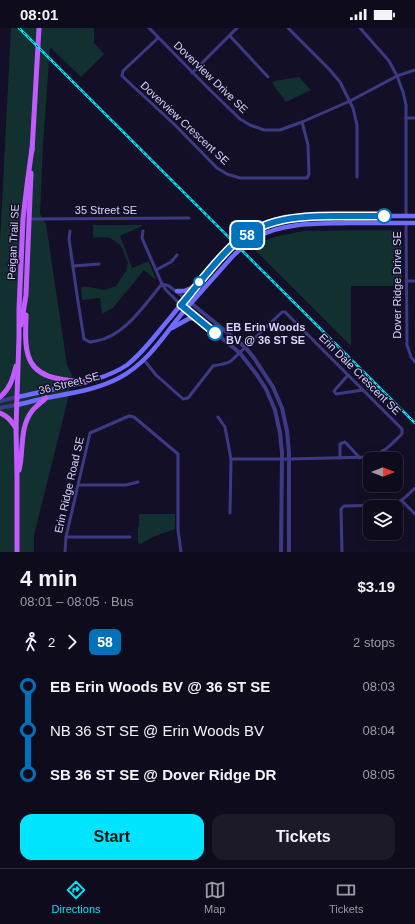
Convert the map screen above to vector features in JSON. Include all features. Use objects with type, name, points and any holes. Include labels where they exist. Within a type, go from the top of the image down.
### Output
[{"type":"main road","name":"Peigan Trail SE","points":[[19,338],[26,295],[39,28]]},
{"type":"main road","name":"Peigan Trail SE","points":[[17,552],[16,405],[19,309],[23,219],[32,148]]},
{"type":"main road","name":"36 Street SE","points":[[17,397],[100,378],[115,372],[126,365],[139,355],[196,286],[235,243],[258,228],[267,224],[297,217],[415,216]]},
{"type":"main road","name":"36 Street SE","points":[[16,405],[77,393],[103,385],[131,371],[154,349],[191,303],[232,257],[259,236],[282,228],[313,224],[415,223]]},
{"type":"main road","points":[[177,291],[184,291],[196,286]]},
{"type":"main road","points":[[26,295],[26,342],[31,363],[47,376],[60,380],[86,382]]},
{"type":"main road","points":[[170,329],[190,318],[197,319]]},
{"type":"main road","points":[[0,397],[7,390],[10,384],[18,355]]},
{"type":"main road","points":[[17,477],[21,462],[26,424],[32,411],[46,398]]},
{"type":"main road","points":[[0,413],[9,418],[16,428]]},
{"type":"street","name":"Doverview Drive SE","points":[[148,28],[240,119],[250,125],[264,130],[280,130],[302,122],[350,101],[397,76],[415,70]]},
{"type":"street","points":[[192,73],[237,28]]},
{"type":"street","points":[[288,28],[340,82],[354,108],[357,125],[357,178]]},
{"type":"street","name":"Dover Ridge Drive SE","points":[[360,28],[389,61],[397,76],[406,105],[407,345],[415,362]]},
{"type":"street","points":[[363,31],[366,28]]},
{"type":"street","points":[[230,36],[268,77]]},
{"type":"street","name":"Doverview Crescent SE","points":[[158,38],[123,71],[122,76],[175,125],[217,168],[227,174],[240,178],[307,178],[309,174],[308,145],[302,122]]},
{"type":"street","points":[[406,118],[415,118]]},
{"type":"street","name":"35 Street SE","points":[[23,219],[189,218]]},
{"type":"street","points":[[70,231],[69,239],[84,339],[90,342],[101,340],[120,330],[132,320],[162,284]]},
{"type":"street","points":[[143,231],[142,238],[166,290],[186,310],[240,353],[266,389],[275,410],[280,433],[282,459],[281,552]]},
{"type":"street","points":[[156,270],[171,262],[177,256]]},
{"type":"street","points":[[73,266],[99,264]]},
{"type":"street","points":[[406,281],[415,281]]},
{"type":"street","points":[[162,284],[170,286],[177,291],[245,347],[273,387],[282,408],[287,432],[289,459],[289,552]]},
{"type":"street","name":"Erin Dale Crescent SE","points":[[144,360],[156,375],[183,399],[188,398],[213,366],[225,365],[231,361],[282,312],[285,312],[402,429],[402,434],[386,450],[369,457],[230,459]]},
{"type":"street","points":[[348,375],[334,391],[336,394],[363,390]]},
{"type":"street","name":"36 Street SE","points":[[0,401],[17,397]]},
{"type":"street","name":"36 Street SE","points":[[0,408],[16,405]]},
{"type":"street","name":"Erin Ridge Road SE","points":[[65,552],[66,537],[90,433],[129,416],[134,417],[178,454],[178,530],[181,552]]},
{"type":"street","points":[[218,417],[225,427],[230,459],[230,513]]},
{"type":"street","points":[[340,458],[340,444],[345,442],[360,458]]},
{"type":"street","points":[[79,485],[126,485],[138,482]]},
{"type":"street","points":[[403,500],[415,488]]},
{"type":"street","points":[[403,502],[415,514]]},
{"type":"street","points":[[342,552],[341,509],[344,506],[363,506]]},
{"type":"street","points":[[66,537],[130,537]]},
{"type":"green space","points":[[11,28],[94,28],[94,43],[104,54],[81,77],[50,47],[40,214],[46,224],[67,365],[72,375],[67,403],[34,535],[34,552],[0,552],[0,242]]},
{"type":"green space","points":[[299,77],[311,90],[286,102],[272,83],[274,81]]},
{"type":"green space","points":[[93,225],[142,225],[120,236],[132,268],[149,261],[156,280],[144,270],[113,308],[102,314],[100,298],[82,300],[81,287],[104,290],[116,286],[126,271],[128,263],[119,244],[110,238],[93,238]]},
{"type":"green space","points":[[399,230],[402,233],[402,286],[351,286],[351,346],[253,248],[263,241],[274,237],[303,231]]},
{"type":"green space","points":[[139,514],[175,514],[175,529],[155,536],[140,544],[138,543]]},
{"type":"railway","points":[[19,28],[415,423]]},
{"type":"bus line","name":"58","points":[[215,333],[181,305],[235,243],[267,224],[297,217],[384,216]]},
{"type":"place","name":"EB Erin Woods BV @ 36 ST SE","points":[[215,333]]}]
